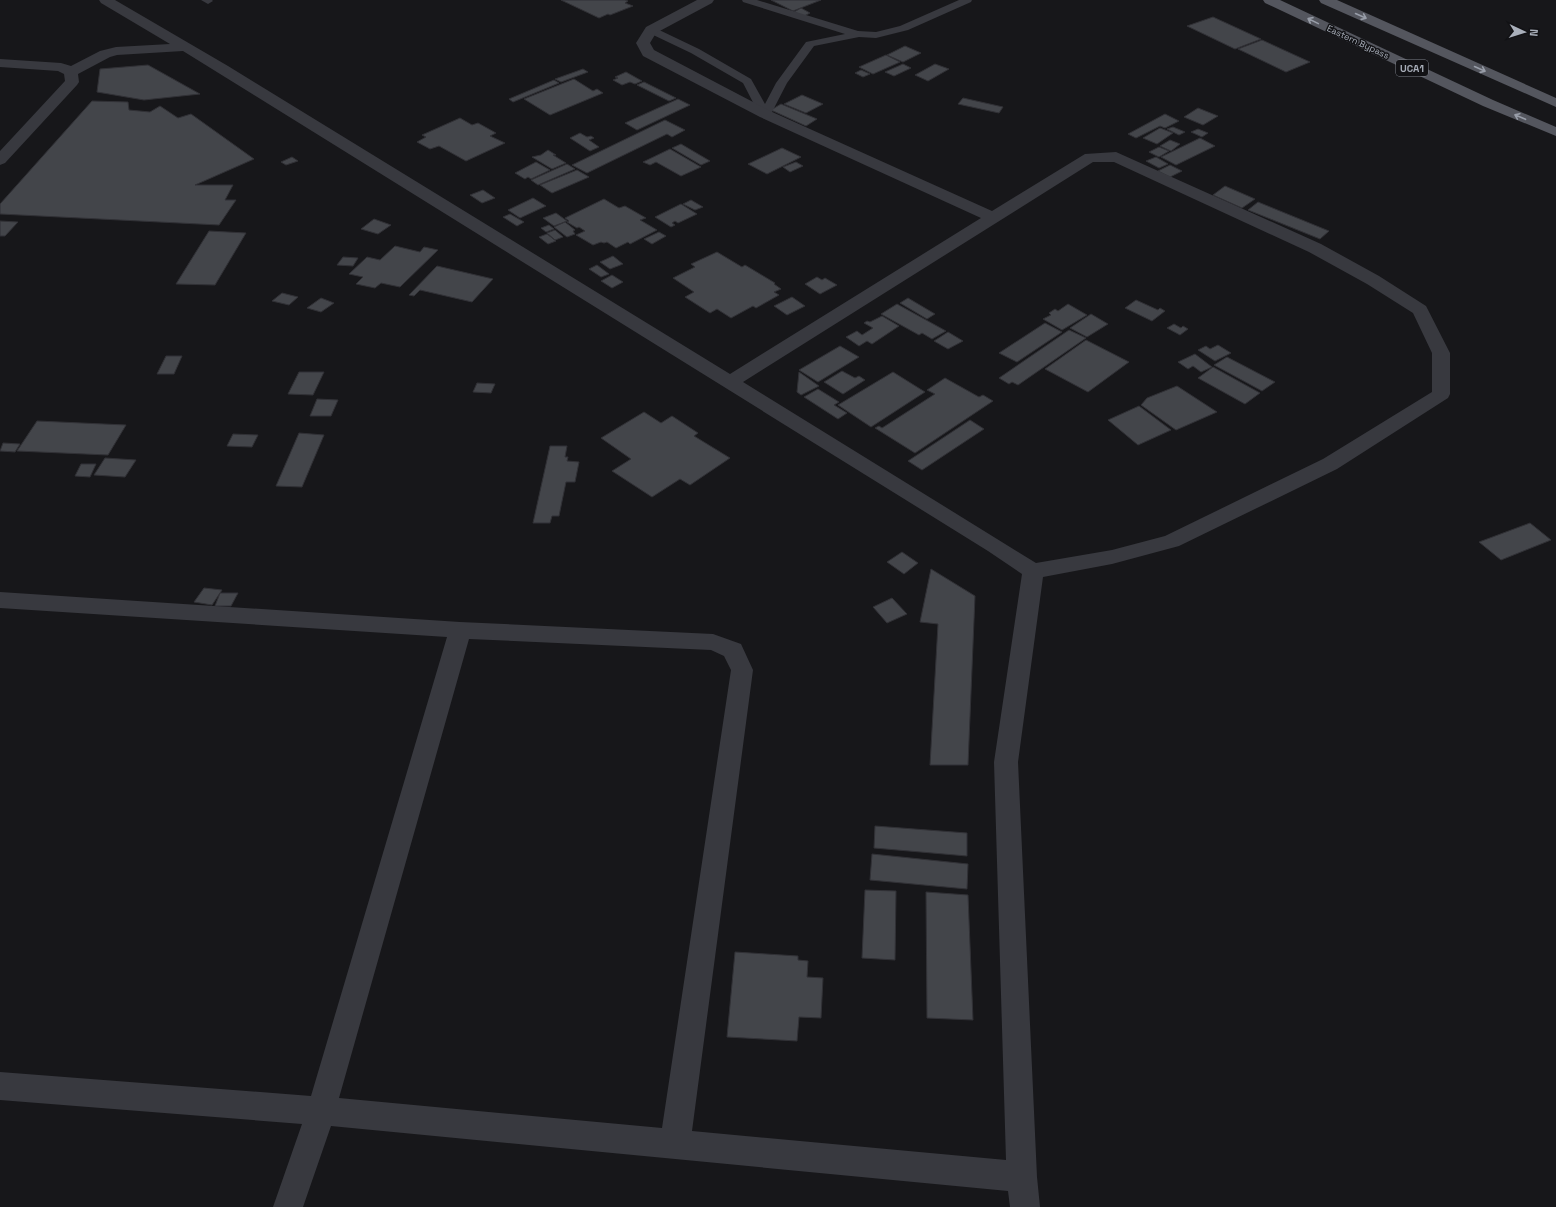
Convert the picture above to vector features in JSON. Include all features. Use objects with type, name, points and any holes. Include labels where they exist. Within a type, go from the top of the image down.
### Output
[{"type":"main road","name":"Eastern Bypass","points":[[1270,0],[1488,103],[1556,132]]},
{"type":"main road","name":"UCA1","points":[[1326,0],[1556,102]]},
{"type":"street","points":[[106,0],[186,47],[730,382],[1033,571],[1112,557],[1172,541],[1330,464],[1441,394],[1441,353],[1420,310],[1373,280],[1314,248],[1116,157],[1090,157],[730,382]]},
{"type":"street","points":[[707,0],[651,30],[644,43],[648,52],[679,70],[765,114],[994,218]]},
{"type":"street","points":[[71,72],[105,54],[186,47]]},
{"type":"street","points":[[0,63],[61,67],[71,72]]},
{"type":"street","points":[[0,160],[72,82],[71,72]]},
{"type":"street","points":[[1025,1207],[1022,1178],[1006,762],[1033,571]]},
{"type":"street","points":[[0,600],[460,630],[713,642],[733,650],[742,670],[675,1144]]},
{"type":"street","points":[[288,1207],[321,1111],[460,630]]},
{"type":"street","points":[[0,1086],[321,1111],[1022,1178]]},
{"type":"lane","points":[[747,0],[857,34],[876,35],[904,28],[967,0]]},
{"type":"lane","points":[[651,30],[695,51],[747,81],[765,114]]},
{"type":"lane","points":[[765,114],[782,83],[810,44],[857,34]]},
{"type":"building","points":[[561,0],[625,0],[628,1],[625,3],[633,6],[599,18]]},
{"type":"building","points":[[771,0],[821,0],[793,11]]},
{"type":"building","points":[[801,8],[810,13],[804,16],[794,12]]},
{"type":"building","points":[[1213,17],[1261,39],[1235,49],[1187,26]]},
{"type":"building","points":[[1262,40],[1310,62],[1286,72],[1238,49]]},
{"type":"building","points":[[905,46],[921,53],[903,62],[887,55]]},
{"type":"building","points":[[886,55],[900,62],[873,74],[859,67]]},
{"type":"building","points":[[903,64],[911,68],[894,76],[885,72]]},
{"type":"building","points":[[935,64],[949,69],[928,81],[915,75]]},
{"type":"building","points":[[148,65],[200,94],[144,100],[97,92],[100,69]]},
{"type":"building","points":[[583,69],[588,72],[561,82],[555,79]]},
{"type":"building","points":[[861,70],[870,74],[863,77],[855,73]]},
{"type":"building","points":[[626,72],[642,81],[635,84],[630,82],[622,85],[613,80],[618,78],[615,77]]},
{"type":"building","points":[[574,79],[593,91],[597,89],[603,93],[550,115],[524,99]]},
{"type":"building","points":[[554,80],[559,83],[513,102],[509,99]]},
{"type":"building","points":[[644,82],[676,98],[669,101],[637,85]]},
{"type":"building","points":[[802,95],[823,104],[806,113],[784,104]]},
{"type":"building","points":[[963,98],[1003,107],[999,113],[958,104]]},
{"type":"building","points":[[678,99],[690,105],[637,130],[625,123]]},
{"type":"building","points":[[92,101],[128,102],[129,110],[150,112],[160,106],[178,118],[191,114],[254,159],[195,185],[233,185],[225,200],[236,200],[219,225],[0,214],[0,204]]},
{"type":"building","points":[[781,104],[817,119],[806,126],[771,110]]},
{"type":"building","points":[[1198,108],[1218,116],[1203,125],[1184,117]]},
{"type":"building","points":[[1165,114],[1179,121],[1165,128],[1160,126],[1136,138],[1128,134]]},
{"type":"building","points":[[460,118],[472,125],[478,123],[496,133],[490,136],[505,143],[466,161],[439,146],[430,149],[417,142],[426,137],[422,135]]},
{"type":"building","points":[[665,120],[685,130],[672,137],[667,134],[587,173],[572,165]]},
{"type":"building","points":[[1173,127],[1185,132],[1179,135],[1167,129]]},
{"type":"building","points":[[1160,128],[1173,133],[1157,144],[1143,138]]},
{"type":"building","points":[[1198,129],[1208,133],[1202,137],[1191,132]]},
{"type":"building","points":[[580,133],[587,137],[591,136],[594,138],[589,140],[599,147],[590,151],[570,138]]},
{"type":"building","points":[[1200,138],[1215,146],[1176,165],[1161,157]]},
{"type":"building","points":[[1170,140],[1180,144],[1171,151],[1160,146]]},
{"type":"building","points":[[681,144],[710,161],[701,165],[672,148]]},
{"type":"building","points":[[1159,147],[1169,151],[1159,157],[1149,152]]},
{"type":"building","points":[[782,148],[801,157],[767,174],[748,164]]},
{"type":"building","points":[[670,149],[701,167],[681,176],[656,162],[650,165],[643,162]]},
{"type":"building","points":[[548,150],[566,163],[552,169],[532,157],[541,155]]},
{"type":"building","points":[[292,157],[298,161],[286,165],[281,162]]},
{"type":"building","points":[[1156,157],[1168,164],[1159,168],[1146,161]]},
{"type":"building","points":[[536,162],[550,170],[531,179],[528,177],[525,179],[515,173]]},
{"type":"building","points":[[796,162],[803,166],[790,172],[783,167]]},
{"type":"building","points":[[567,164],[575,169],[538,185],[531,180]]},
{"type":"building","points":[[1170,165],[1182,171],[1170,177],[1158,171]]},
{"type":"building","points":[[577,170],[589,177],[552,193],[540,185]]},
{"type":"building","points":[[1225,186],[1255,199],[1242,208],[1213,195]]},
{"type":"building","points":[[483,190],[495,198],[482,203],[470,195]]},
{"type":"building","points":[[533,198],[546,206],[520,218],[508,210]]},
{"type":"building","points":[[604,199],[619,208],[625,206],[646,218],[640,220],[657,230],[630,244],[628,242],[616,248],[607,242],[601,242],[593,245],[576,235],[585,231],[567,222],[569,221],[565,218]]},
{"type":"building","points":[[691,200],[703,207],[695,210],[683,204]]},
{"type":"building","points":[[1258,202],[1329,231],[1320,239],[1248,210]]},
{"type":"building","points":[[681,204],[697,214],[678,223],[675,221],[672,223],[675,225],[671,227],[655,217]]},
{"type":"building","points":[[556,213],[567,221],[554,226],[543,218]]},
{"type":"building","points":[[510,214],[524,222],[517,226],[503,217]]},
{"type":"building","points":[[374,219],[391,225],[378,234],[361,229]]},
{"type":"building","points":[[0,221],[18,222],[5,236],[0,236]]},
{"type":"building","points":[[565,222],[575,230],[573,231],[575,234],[567,237],[554,227]]},
{"type":"building","points":[[549,225],[554,229],[546,232],[541,228]]},
{"type":"building","points":[[555,230],[563,237],[555,240],[547,233]]},
{"type":"building","points":[[209,231],[246,233],[215,285],[176,284]]},
{"type":"building","points":[[659,232],[666,236],[652,244],[644,239]]},
{"type":"building","points":[[547,234],[556,241],[548,244],[539,237]]},
{"type":"building","points":[[395,246],[420,252],[424,247],[438,250],[400,287],[381,283],[375,288],[356,284],[363,277],[349,274],[367,257],[380,260]]},
{"type":"building","points":[[717,252],[742,267],[745,265],[775,283],[774,284],[781,289],[774,292],[779,295],[756,308],[753,306],[731,318],[717,309],[710,313],[685,297],[694,292],[673,278],[695,267],[691,264]]},
{"type":"building","points":[[613,256],[623,264],[610,269],[600,262]]},
{"type":"building","points":[[343,257],[358,258],[353,266],[337,265]]},
{"type":"building","points":[[597,265],[609,274],[601,277],[589,269]]},
{"type":"building","points":[[437,266],[493,279],[472,302],[420,290],[414,296],[409,295]]},
{"type":"building","points":[[612,275],[623,282],[612,288],[601,281]]},
{"type":"building","points":[[817,277],[822,280],[825,278],[837,285],[820,294],[805,284]]},
{"type":"building","points":[[282,293],[298,297],[289,305],[272,301]]},
{"type":"building","points":[[792,297],[805,306],[787,315],[774,306]]},
{"type":"building","points":[[321,298],[334,303],[321,312],[307,308]]},
{"type":"building","points":[[908,298],[935,314],[927,319],[900,303]]},
{"type":"building","points":[[1136,300],[1158,310],[1160,308],[1165,311],[1152,321],[1125,308]]},
{"type":"building","points":[[897,304],[946,331],[932,339],[922,333],[919,335],[881,314]]},
{"type":"building","points":[[1068,304],[1087,315],[1062,330],[1043,319],[1051,315],[1049,313],[1055,309],[1058,311]]},
{"type":"building","points":[[1091,314],[1108,324],[1087,337],[1070,328]]},
{"type":"building","points":[[882,316],[899,326],[872,344],[867,341],[859,346],[846,337],[857,331],[862,335],[873,328],[864,323],[867,321],[870,322]]},
{"type":"building","points":[[1045,323],[1062,332],[1017,362],[999,353]]},
{"type":"building","points":[[1174,324],[1181,328],[1183,326],[1188,329],[1180,335],[1167,328]]},
{"type":"building","points":[[1069,330],[1086,338],[1018,385],[1012,382],[1009,384],[999,378]]},
{"type":"building","points":[[948,332],[963,341],[948,349],[934,341]]},
{"type":"building","points":[[1086,340],[1129,362],[1088,392],[1045,369]]},
{"type":"building","points":[[1218,345],[1231,353],[1215,361],[1198,350],[1206,346],[1210,349]]},
{"type":"building","points":[[840,346],[859,357],[818,382],[799,370]]},
{"type":"building","points":[[1195,354],[1212,367],[1201,372],[1193,366],[1188,369],[1178,362]]},
{"type":"building","points":[[166,356],[182,356],[174,374],[157,374]]},
{"type":"building","points":[[1227,357],[1275,382],[1262,391],[1214,365]]},
{"type":"building","points":[[1213,367],[1260,393],[1245,404],[1198,378]]},
{"type":"building","points":[[842,371],[855,378],[859,376],[865,380],[843,394],[824,382]]},
{"type":"building","points":[[299,372],[324,372],[313,395],[288,394]]},
{"type":"building","points":[[799,372],[819,386],[801,395],[797,392]]},
{"type":"building","points":[[893,372],[925,392],[871,427],[838,405]]},
{"type":"building","points":[[945,378],[979,397],[983,395],[993,401],[915,453],[875,428],[879,426],[882,428],[935,394],[927,390]]},
{"type":"building","points":[[477,383],[495,384],[491,393],[473,392]]},
{"type":"building","points":[[1177,386],[1217,412],[1176,430],[1141,405],[1147,398]]},
{"type":"building","points":[[818,389],[839,402],[834,405],[847,413],[838,419],[804,397]]},
{"type":"building","points":[[317,399],[338,400],[331,416],[310,416]]},
{"type":"building","points":[[1139,406],[1171,430],[1138,445],[1108,420]]},
{"type":"building","points":[[644,412],[661,423],[672,416],[698,433],[694,436],[730,458],[690,485],[680,479],[652,497],[612,471],[631,459],[601,438]]},
{"type":"building","points":[[970,420],[984,429],[922,470],[908,461]]},
{"type":"building","points":[[37,421],[126,425],[108,455],[17,451]]},
{"type":"building","points":[[299,433],[324,435],[302,487],[276,486]]},
{"type":"building","points":[[233,434],[258,435],[252,447],[227,446]]},
{"type":"building","points":[[3,443],[20,444],[15,452],[0,451]]},
{"type":"building","points":[[550,446],[567,446],[565,457],[568,457],[567,461],[579,462],[575,482],[566,482],[559,516],[552,516],[550,523],[533,523]]},
{"type":"building","points":[[105,458],[136,460],[125,477],[94,475]]},
{"type":"building","points":[[81,464],[96,464],[90,477],[75,476]]},
{"type":"building","points":[[1530,523],[1551,540],[1501,560],[1479,542]]},
{"type":"building","points":[[902,552],[918,563],[904,574],[887,562]]},
{"type":"building","points":[[931,569],[975,596],[968,765],[930,765],[938,624],[920,622]]},
{"type":"building","points":[[204,588],[222,590],[212,605],[194,602]]},
{"type":"building","points":[[220,593],[238,593],[231,606],[215,606]]},
{"type":"building","points":[[892,598],[907,614],[887,623],[873,607]]},
{"type":"building","points":[[875,826],[967,833],[967,856],[874,848]]},
{"type":"building","points":[[872,854],[968,864],[967,889],[870,880]]},
{"type":"building","points":[[865,890],[896,891],[895,960],[862,958]]},
{"type":"building","points":[[926,892],[968,895],[973,1020],[927,1018]]},
{"type":"building","points":[[735,952],[798,956],[798,960],[808,961],[807,977],[823,978],[821,1018],[799,1017],[797,1041],[727,1037]]}]
